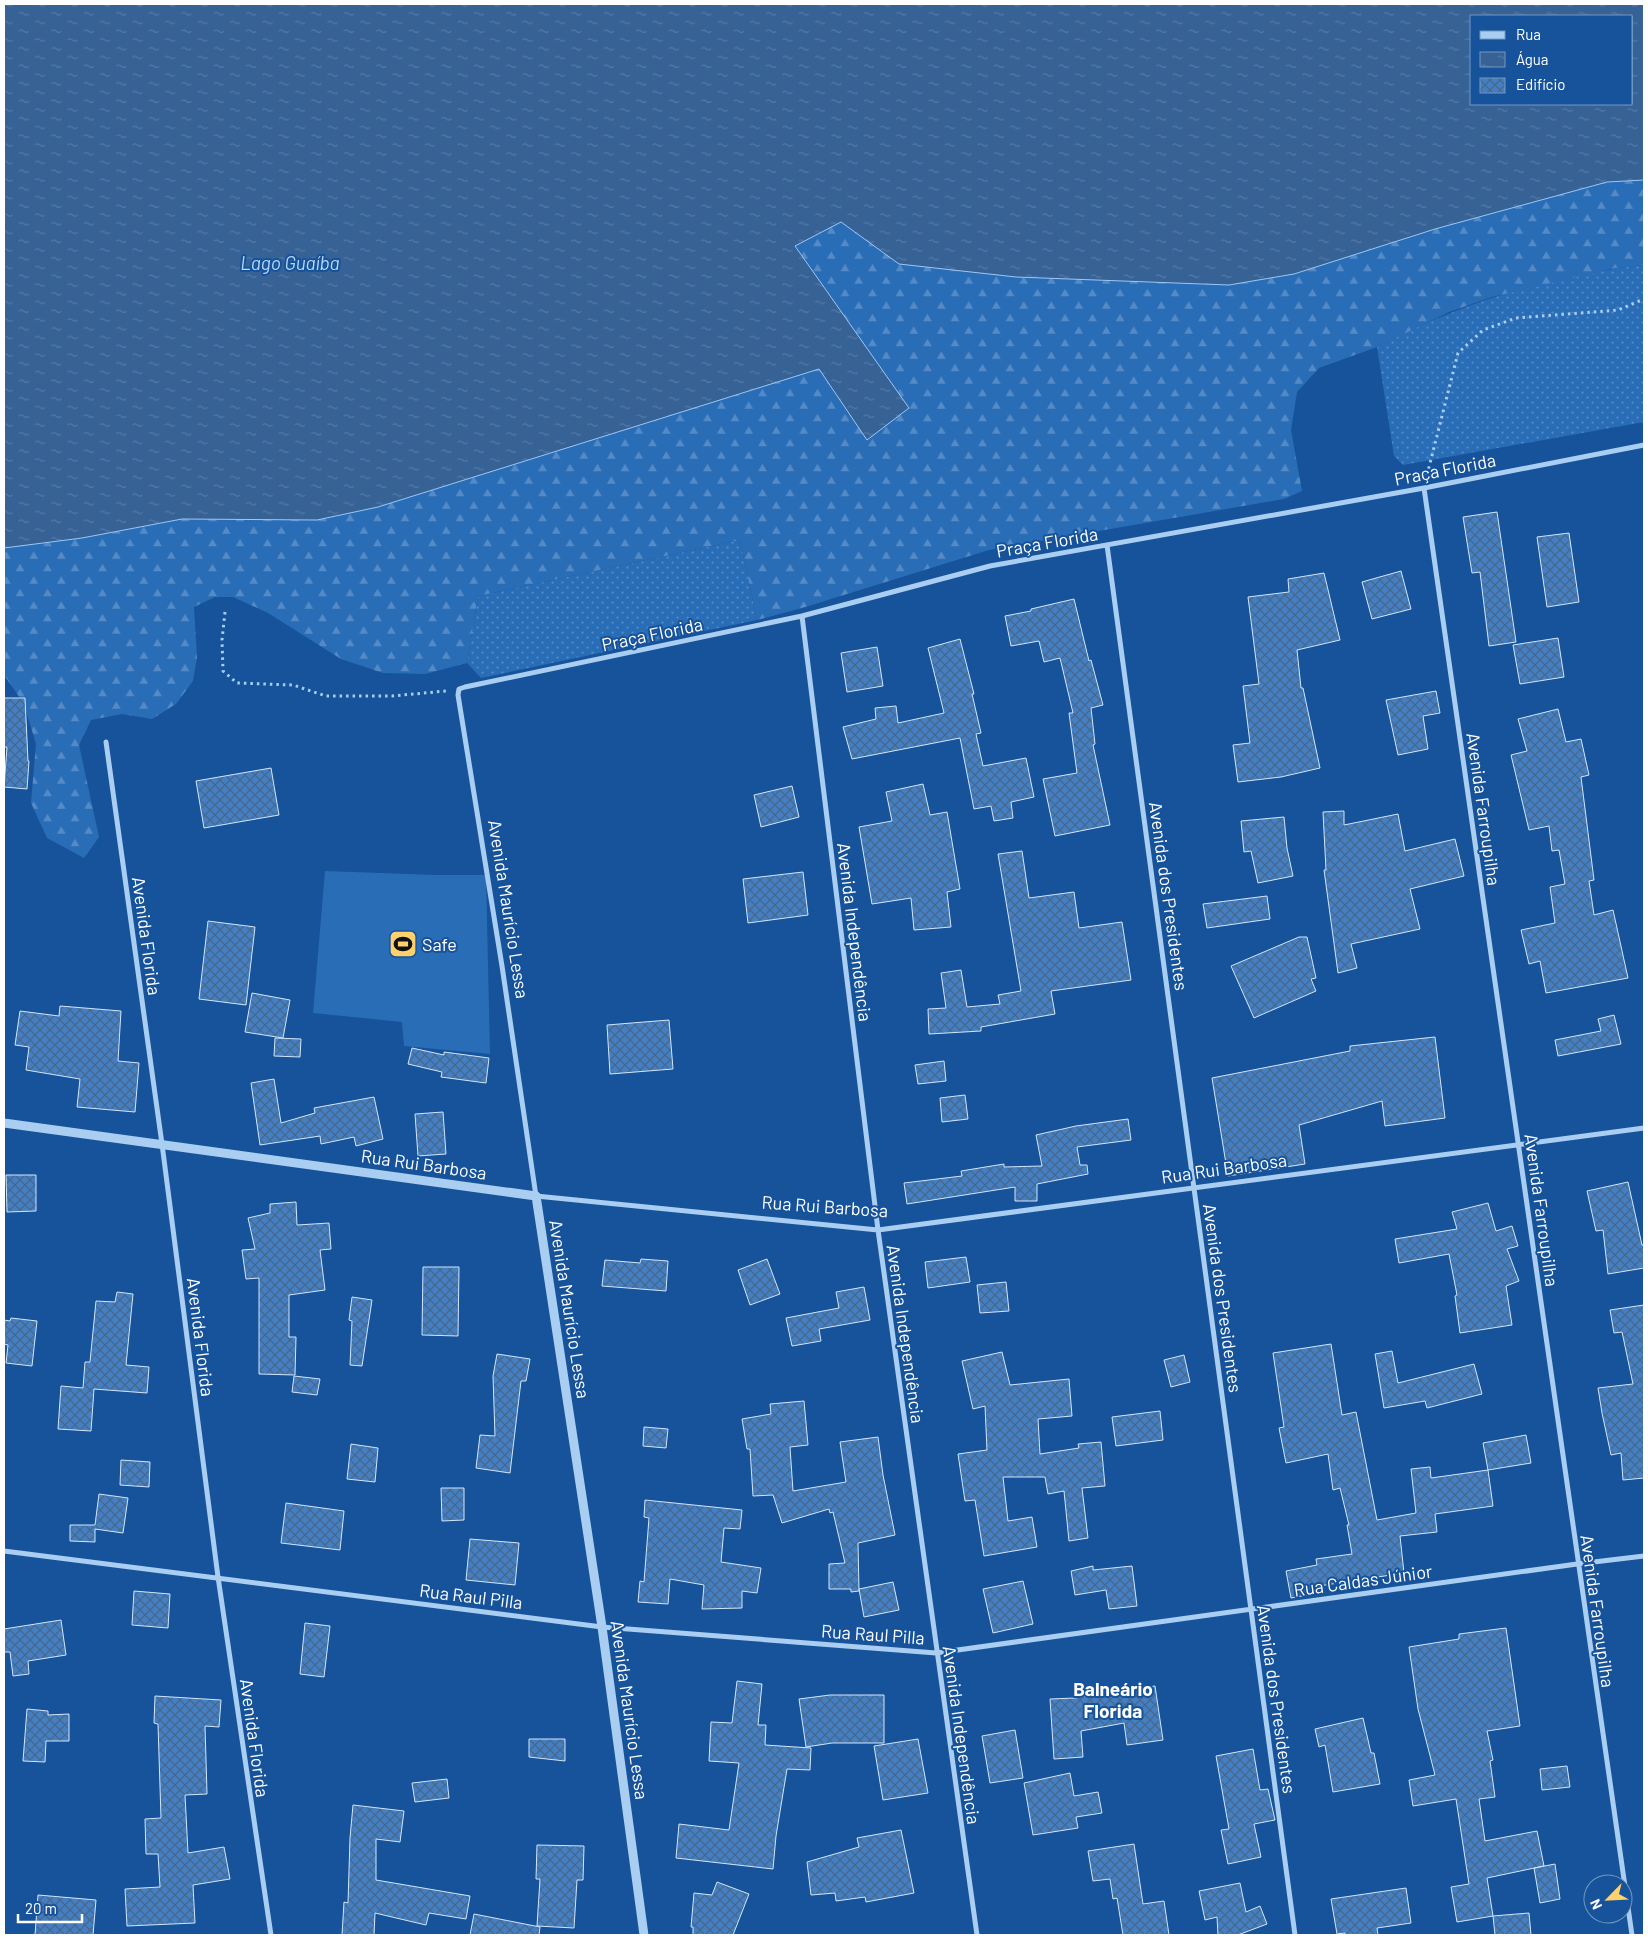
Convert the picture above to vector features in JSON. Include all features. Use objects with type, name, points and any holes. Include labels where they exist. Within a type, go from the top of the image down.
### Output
[{"type":"street","name":"Praça Florida","points":[[459,689],[802,616],[990,566],[1424,488],[1644,444]]},
{"type":"street","name":"Avenida Farroupilha","points":[[1424,488],[1519,1144],[1577,1564],[1632,1935]]},
{"type":"street","name":"Avenida dos Presidentes","points":[[1107,545],[1295,1935]]},
{"type":"street","name":"Avenida Independência","points":[[802,616],[878,1230],[977,1935]]},
{"type":"street","name":"Avenida Maurício Lessa","points":[[459,689],[458,694],[501,957],[602,1627],[644,1935]]},
{"type":"street","name":"Avenida Florida","points":[[106,742],[162,1144],[218,1577],[271,1935]]},
{"type":"street","name":"Rua Rui Barbosa","points":[[4,1123],[536,1196],[878,1230],[1644,1128]]},
{"type":"street","name":"Rua Raul Pilla","points":[[4,1551],[602,1627],[936,1653]]},
{"type":"street","name":"Rua Caldas Júnior","points":[[936,1653],[1644,1556]]},
{"type":"path","points":[[1424,488],[1458,353],[1483,330],[1516,318],[1618,310],[1644,298]]},
{"type":"path","points":[[225,612],[222,640],[223,671],[237,684],[292,685],[326,696],[392,696],[459,689]]},
{"type":"green space","points":[[1644,180],[1644,265],[1610,269],[1492,297],[1449,312],[1377,347],[1319,368],[1297,392],[1291,430],[1302,491],[1284,499],[989,550],[802,608],[757,620],[740,540],[478,596],[467,663],[425,674],[383,673],[341,659],[268,613],[233,597],[215,597],[194,607],[197,657],[193,681],[176,704],[152,719],[122,714],[91,720],[79,745],[99,837],[84,858],[47,838],[31,803],[36,744],[24,704],[4,675],[4,548],[82,538],[182,519],[317,520],[378,507],[819,369],[868,439],[909,408],[795,246],[841,221],[900,264],[1016,277],[1229,285],[1294,274],[1435,229],[1607,182]]},
{"type":"green space","points":[[1644,265],[1644,422],[1403,465],[1394,456],[1377,347],[1441,317],[1507,293],[1575,276]]},
{"type":"green space","points":[[740,540],[757,620],[481,678],[467,663],[478,596]]},
{"type":"green space","name":"Safe","points":[[325,871],[486,875],[490,1054],[404,1046],[402,1022],[313,1013]]},
{"type":"water","name":"Lago Guaíba","points":[[4,4],[1644,4],[1644,180],[1607,182],[1435,229],[1294,274],[1229,285],[1016,277],[899,264],[841,222],[795,246],[909,408],[867,440],[819,369],[378,507],[317,520],[182,519],[82,538],[4,548]]},
{"type":"building","points":[[1497,512],[1516,642],[1489,646],[1480,572],[1472,573],[1463,517]]},
{"type":"building","points":[[1569,533],[1579,602],[1547,607],[1537,537]]},
{"type":"building","points":[[1401,571],[1411,609],[1372,619],[1362,582]]},
{"type":"building","points":[[1324,573],[1340,640],[1297,650],[1301,688],[1303,688],[1320,768],[1281,777],[1238,782],[1233,745],[1250,743],[1243,686],[1259,684],[1248,597],[1289,592],[1288,579]]},
{"type":"building","points":[[1074,599],[1089,661],[1091,660],[1103,705],[1091,708],[1095,744],[1093,745],[1110,825],[1055,836],[1043,779],[1077,773],[1069,713],[1073,713],[1060,658],[1044,662],[1039,641],[1011,646],[1005,616]]},
{"type":"building","points":[[1558,638],[1564,677],[1520,684],[1513,645]]},
{"type":"building","points":[[960,639],[974,694],[972,694],[981,733],[976,734],[983,766],[1026,758],[1034,797],[1011,802],[1013,818],[994,821],[991,806],[974,809],[960,738],[852,759],[843,727],[876,719],[875,708],[896,706],[898,723],[944,713],[928,648]]},
{"type":"building","points":[[877,647],[883,686],[847,692],[841,653]]},
{"type":"building","points":[[1436,691],[1440,713],[1423,716],[1428,749],[1398,755],[1386,700]]},
{"type":"building","points":[[4,698],[25,698],[29,761],[27,789],[4,787],[7,747],[4,747]]},
{"type":"building","points":[[1558,709],[1566,742],[1581,739],[1589,775],[1581,777],[1594,880],[1589,881],[1594,915],[1613,910],[1628,978],[1546,993],[1540,961],[1529,964],[1521,930],[1555,923],[1550,887],[1565,884],[1559,850],[1552,851],[1549,826],[1529,830],[1511,755],[1527,751],[1518,719]]},
{"type":"building","points":[[271,768],[279,815],[204,828],[196,781]]},
{"type":"building","points":[[923,784],[930,815],[947,812],[960,889],[947,892],[951,927],[914,930],[911,898],[872,904],[859,827],[892,821],[886,792]]},
{"type":"building","points":[[792,786],[799,817],[761,827],[754,795]]},
{"type":"building","points":[[1344,811],[1344,825],[1398,814],[1405,851],[1455,839],[1464,876],[1410,889],[1420,929],[1351,944],[1357,968],[1338,973],[1324,870],[1326,870],[1323,812]]},
{"type":"building","points":[[1284,817],[1287,848],[1293,876],[1258,883],[1251,851],[1244,852],[1241,821]]},
{"type":"building","points":[[1022,851],[1029,898],[1074,892],[1079,928],[1122,922],[1131,980],[1051,991],[1055,1014],[981,1027],[981,1031],[929,1034],[928,1009],[946,1008],[941,973],[961,970],[967,1007],[1000,1004],[998,995],[1021,991],[998,854]]},
{"type":"building","points":[[803,872],[808,915],[748,923],[743,879]]},
{"type":"building","points":[[1267,896],[1270,919],[1207,928],[1203,904]]},
{"type":"building","points":[[208,921],[255,927],[246,1005],[199,999]]},
{"type":"building","points":[[1299,937],[1307,937],[1316,978],[1311,979],[1316,991],[1254,1018],[1231,966]]},
{"type":"building","points":[[252,993],[290,1000],[283,1038],[245,1032]]},
{"type":"building","points":[[60,1006],[121,1011],[118,1061],[139,1063],[135,1112],[77,1107],[80,1079],[26,1070],[29,1047],[15,1045],[20,1011],[59,1016]]},
{"type":"building","points":[[1614,1015],[1621,1044],[1558,1056],[1555,1040],[1601,1031],[1598,1019]]},
{"type":"building","points":[[669,1020],[673,1069],[610,1074],[607,1025]]},
{"type":"building","points":[[1435,1037],[1445,1118],[1385,1126],[1382,1101],[1299,1125],[1305,1164],[1228,1176],[1212,1078],[1350,1051],[1350,1046]]},
{"type":"building","points":[[275,1038],[301,1039],[300,1057],[274,1056]]},
{"type":"building","points":[[412,1048],[444,1055],[444,1052],[489,1058],[486,1083],[441,1077],[442,1072],[408,1064]]},
{"type":"building","points":[[944,1061],[946,1081],[918,1084],[915,1065]]},
{"type":"building","points":[[274,1079],[281,1123],[315,1113],[314,1108],[374,1097],[383,1139],[356,1146],[354,1137],[321,1144],[320,1136],[260,1145],[251,1083]]},
{"type":"building","points":[[965,1095],[968,1119],[942,1122],[940,1098]]},
{"type":"building","points":[[443,1112],[446,1154],[418,1156],[415,1114]]},
{"type":"building","points":[[1128,1119],[1131,1140],[1077,1147],[1080,1165],[1087,1165],[1088,1174],[1037,1184],[1037,1201],[1015,1201],[1015,1187],[907,1204],[904,1183],[962,1176],[961,1171],[1004,1164],[1004,1167],[1042,1166],[1036,1135],[1076,1126]]},
{"type":"building","points":[[6,1175],[36,1175],[36,1211],[7,1212]]},
{"type":"building","points":[[1628,1182],[1642,1245],[1644,1245],[1644,1268],[1608,1274],[1603,1230],[1596,1231],[1587,1191]]},
{"type":"building","points":[[296,1202],[297,1225],[329,1223],[331,1249],[320,1250],[325,1290],[289,1295],[289,1337],[296,1337],[295,1375],[259,1374],[259,1278],[246,1279],[242,1250],[255,1249],[248,1218],[270,1213],[270,1204]]},
{"type":"building","points":[[1488,1203],[1496,1231],[1512,1226],[1518,1246],[1507,1249],[1519,1281],[1506,1286],[1512,1325],[1460,1333],[1455,1296],[1457,1295],[1449,1254],[1399,1263],[1395,1239],[1457,1229],[1452,1212]]},
{"type":"building","points":[[966,1257],[970,1282],[928,1288],[925,1262]]},
{"type":"building","points":[[641,1259],[668,1261],[666,1291],[602,1286],[605,1260],[640,1263]]},
{"type":"building","points":[[767,1259],[780,1294],[750,1305],[738,1270]]},
{"type":"building","points":[[423,1267],[459,1267],[458,1336],[422,1335]]},
{"type":"building","points":[[1006,1282],[1009,1311],[980,1313],[977,1285]]},
{"type":"building","points":[[864,1287],[870,1320],[819,1329],[821,1341],[792,1346],[786,1318],[839,1308],[836,1292]]},
{"type":"building","points":[[117,1292],[133,1294],[126,1365],[149,1367],[147,1393],[94,1389],[91,1431],[58,1429],[61,1386],[83,1388],[85,1362],[90,1362],[96,1301],[115,1302]]},
{"type":"building","points":[[352,1297],[372,1300],[362,1366],[350,1365],[352,1321],[349,1320]]},
{"type":"building","points":[[1644,1305],[1644,1478],[1623,1480],[1621,1453],[1611,1455],[1598,1388],[1633,1384],[1622,1332],[1614,1333],[1610,1310]]},
{"type":"building","points":[[11,1318],[37,1321],[32,1366],[6,1363],[8,1345],[4,1344],[4,1320],[10,1321]]},
{"type":"building","points":[[1331,1344],[1342,1415],[1356,1412],[1377,1520],[1416,1513],[1411,1469],[1430,1467],[1431,1478],[1488,1470],[1493,1506],[1435,1514],[1437,1532],[1400,1536],[1404,1573],[1312,1587],[1313,1594],[1291,1598],[1286,1571],[1317,1565],[1316,1559],[1352,1554],[1347,1525],[1349,1525],[1340,1488],[1333,1490],[1328,1454],[1286,1463],[1279,1428],[1284,1427],[1273,1353]]},
{"type":"building","points":[[1392,1351],[1398,1383],[1474,1364],[1482,1394],[1427,1408],[1425,1401],[1384,1408],[1375,1354]]},
{"type":"building","points":[[1002,1352],[1010,1385],[1069,1379],[1072,1416],[1038,1419],[1040,1454],[1079,1448],[1078,1444],[1101,1442],[1105,1486],[1082,1488],[1088,1538],[1069,1541],[1064,1491],[1048,1494],[1045,1477],[1003,1477],[1008,1521],[1032,1517],[1037,1547],[984,1556],[975,1500],[965,1501],[958,1454],[987,1450],[985,1406],[973,1409],[962,1361]]},
{"type":"building","points":[[497,1354],[530,1359],[526,1381],[521,1381],[510,1473],[476,1468],[480,1435],[495,1436],[493,1376]]},
{"type":"building","points":[[1184,1355],[1190,1382],[1171,1387],[1164,1360]]},
{"type":"building","points":[[294,1376],[320,1379],[317,1395],[292,1392]]},
{"type":"building","points":[[804,1401],[808,1445],[790,1447],[793,1491],[846,1482],[840,1442],[878,1437],[883,1475],[895,1535],[858,1543],[859,1591],[851,1592],[851,1589],[829,1589],[829,1564],[845,1563],[833,1512],[830,1513],[829,1509],[782,1523],[773,1495],[753,1496],[750,1449],[747,1449],[742,1419],[771,1414],[770,1404]]},
{"type":"building","points":[[1160,1411],[1163,1440],[1116,1446],[1112,1417]]},
{"type":"building","points":[[644,1427],[668,1429],[666,1448],[643,1446]]},
{"type":"building","points":[[1526,1435],[1531,1463],[1488,1470],[1483,1443]]},
{"type":"building","points":[[351,1444],[378,1448],[375,1482],[347,1479]]},
{"type":"building","points":[[121,1460],[150,1462],[149,1487],[120,1485]]},
{"type":"building","points":[[441,1488],[464,1488],[464,1520],[442,1521]]},
{"type":"building","points":[[99,1494],[128,1498],[123,1533],[95,1529],[95,1542],[70,1541],[70,1525],[95,1525]]},
{"type":"building","points":[[645,1500],[742,1510],[740,1529],[724,1528],[721,1562],[761,1568],[757,1593],[742,1591],[742,1608],[702,1609],[704,1585],[670,1579],[668,1604],[638,1602],[640,1581],[644,1582],[649,1518],[644,1517]]},
{"type":"building","points":[[286,1503],[344,1511],[340,1550],[281,1543]]},
{"type":"building","points":[[470,1539],[519,1543],[515,1585],[466,1580]]},
{"type":"building","points":[[1093,1566],[1093,1570],[1132,1566],[1137,1606],[1109,1609],[1106,1590],[1075,1595],[1071,1571]]},
{"type":"building","points":[[1023,1581],[1033,1624],[993,1633],[983,1589]]},
{"type":"building","points":[[893,1582],[899,1610],[864,1617],[859,1589]]},
{"type":"building","points":[[134,1591],[170,1594],[168,1628],[132,1625]]},
{"type":"building","points":[[61,1620],[66,1655],[28,1661],[29,1674],[13,1676],[10,1652],[4,1652],[4,1629]]},
{"type":"building","points":[[305,1623],[330,1626],[324,1677],[300,1674]]},
{"type":"building","points":[[1506,1628],[1520,1726],[1487,1731],[1493,1760],[1490,1761],[1495,1797],[1479,1799],[1485,1841],[1537,1831],[1544,1866],[1487,1878],[1493,1916],[1457,1922],[1451,1887],[1469,1884],[1456,1799],[1413,1806],[1409,1780],[1435,1775],[1418,1709],[1409,1647],[1459,1639],[1459,1634]]},
{"type":"building","points":[[737,1681],[762,1684],[758,1725],[766,1725],[765,1745],[811,1748],[810,1770],[787,1769],[776,1836],[773,1869],[676,1858],[679,1824],[729,1830],[739,1763],[709,1761],[711,1722],[732,1723]]},
{"type":"building","points":[[1155,1686],[1163,1740],[1127,1745],[1124,1723],[1081,1731],[1083,1757],[1054,1759],[1050,1699],[1075,1698],[1118,1690],[1118,1692]]},
{"type":"building","points":[[830,1695],[884,1695],[884,1743],[832,1743],[806,1747],[799,1699]]},
{"type":"building","points":[[155,1696],[221,1700],[219,1727],[205,1726],[207,1794],[185,1795],[188,1853],[224,1847],[230,1879],[193,1885],[195,1923],[127,1926],[125,1889],[160,1887],[158,1854],[146,1854],[145,1819],[161,1818],[158,1724],[154,1723]]},
{"type":"building","points":[[27,1709],[48,1711],[48,1715],[69,1714],[69,1741],[46,1741],[45,1762],[23,1761]]},
{"type":"building","points":[[1363,1718],[1371,1753],[1374,1753],[1380,1784],[1333,1792],[1325,1745],[1319,1747],[1315,1729]]},
{"type":"building","points":[[1015,1730],[1023,1778],[990,1783],[982,1736]]},
{"type":"building","points":[[529,1739],[565,1739],[565,1761],[529,1757]]},
{"type":"building","points":[[918,1739],[928,1793],[883,1800],[874,1746]]},
{"type":"building","points":[[1253,1749],[1260,1790],[1268,1789],[1275,1820],[1254,1824],[1261,1857],[1228,1864],[1221,1830],[1229,1829],[1216,1756]]},
{"type":"building","points":[[1567,1766],[1570,1787],[1542,1790],[1540,1769]]},
{"type":"building","points":[[1070,1773],[1074,1796],[1098,1792],[1102,1813],[1076,1817],[1078,1828],[1033,1835],[1024,1783]]},
{"type":"building","points":[[447,1779],[449,1798],[415,1802],[412,1783]]},
{"type":"building","points":[[353,1805],[404,1811],[400,1842],[376,1839],[376,1880],[470,1896],[466,1919],[429,1913],[426,1925],[375,1913],[374,1935],[342,1935],[344,1902],[348,1903]]},
{"type":"building","points":[[901,1830],[914,1893],[866,1902],[865,1897],[836,1901],[835,1893],[811,1895],[807,1862],[859,1847],[857,1838]]},
{"type":"building","points":[[1134,1844],[1143,1904],[1164,1901],[1169,1935],[1123,1935],[1117,1898],[1113,1899],[1110,1879],[1093,1881],[1088,1851]]},
{"type":"building","points":[[537,1845],[584,1846],[583,1880],[577,1880],[574,1928],[537,1926],[540,1879],[536,1879]]},
{"type":"building","points":[[1555,1864],[1560,1899],[1540,1903],[1534,1868]]},
{"type":"building","points":[[717,1882],[749,1894],[733,1935],[693,1935],[693,1927],[691,1927],[694,1893],[712,1895]]},
{"type":"building","points":[[1240,1883],[1246,1912],[1260,1906],[1267,1924],[1238,1935],[1218,1935],[1217,1917],[1205,1920],[1199,1891]]},
{"type":"building","points":[[1406,1888],[1411,1923],[1377,1928],[1378,1935],[1337,1934],[1331,1899]]},
{"type":"building","points":[[38,1895],[96,1900],[93,1935],[35,1935]]},
{"type":"building","points":[[1529,1913],[1531,1935],[1495,1935],[1493,1916]]},
{"type":"building","points":[[474,1914],[540,1927],[539,1935],[470,1935]]},
{"type":"place","name":"Safe","points":[[403,944]]},
{"type":"district","name":"Balneário Florida","points":[[1113,1699]]}]
